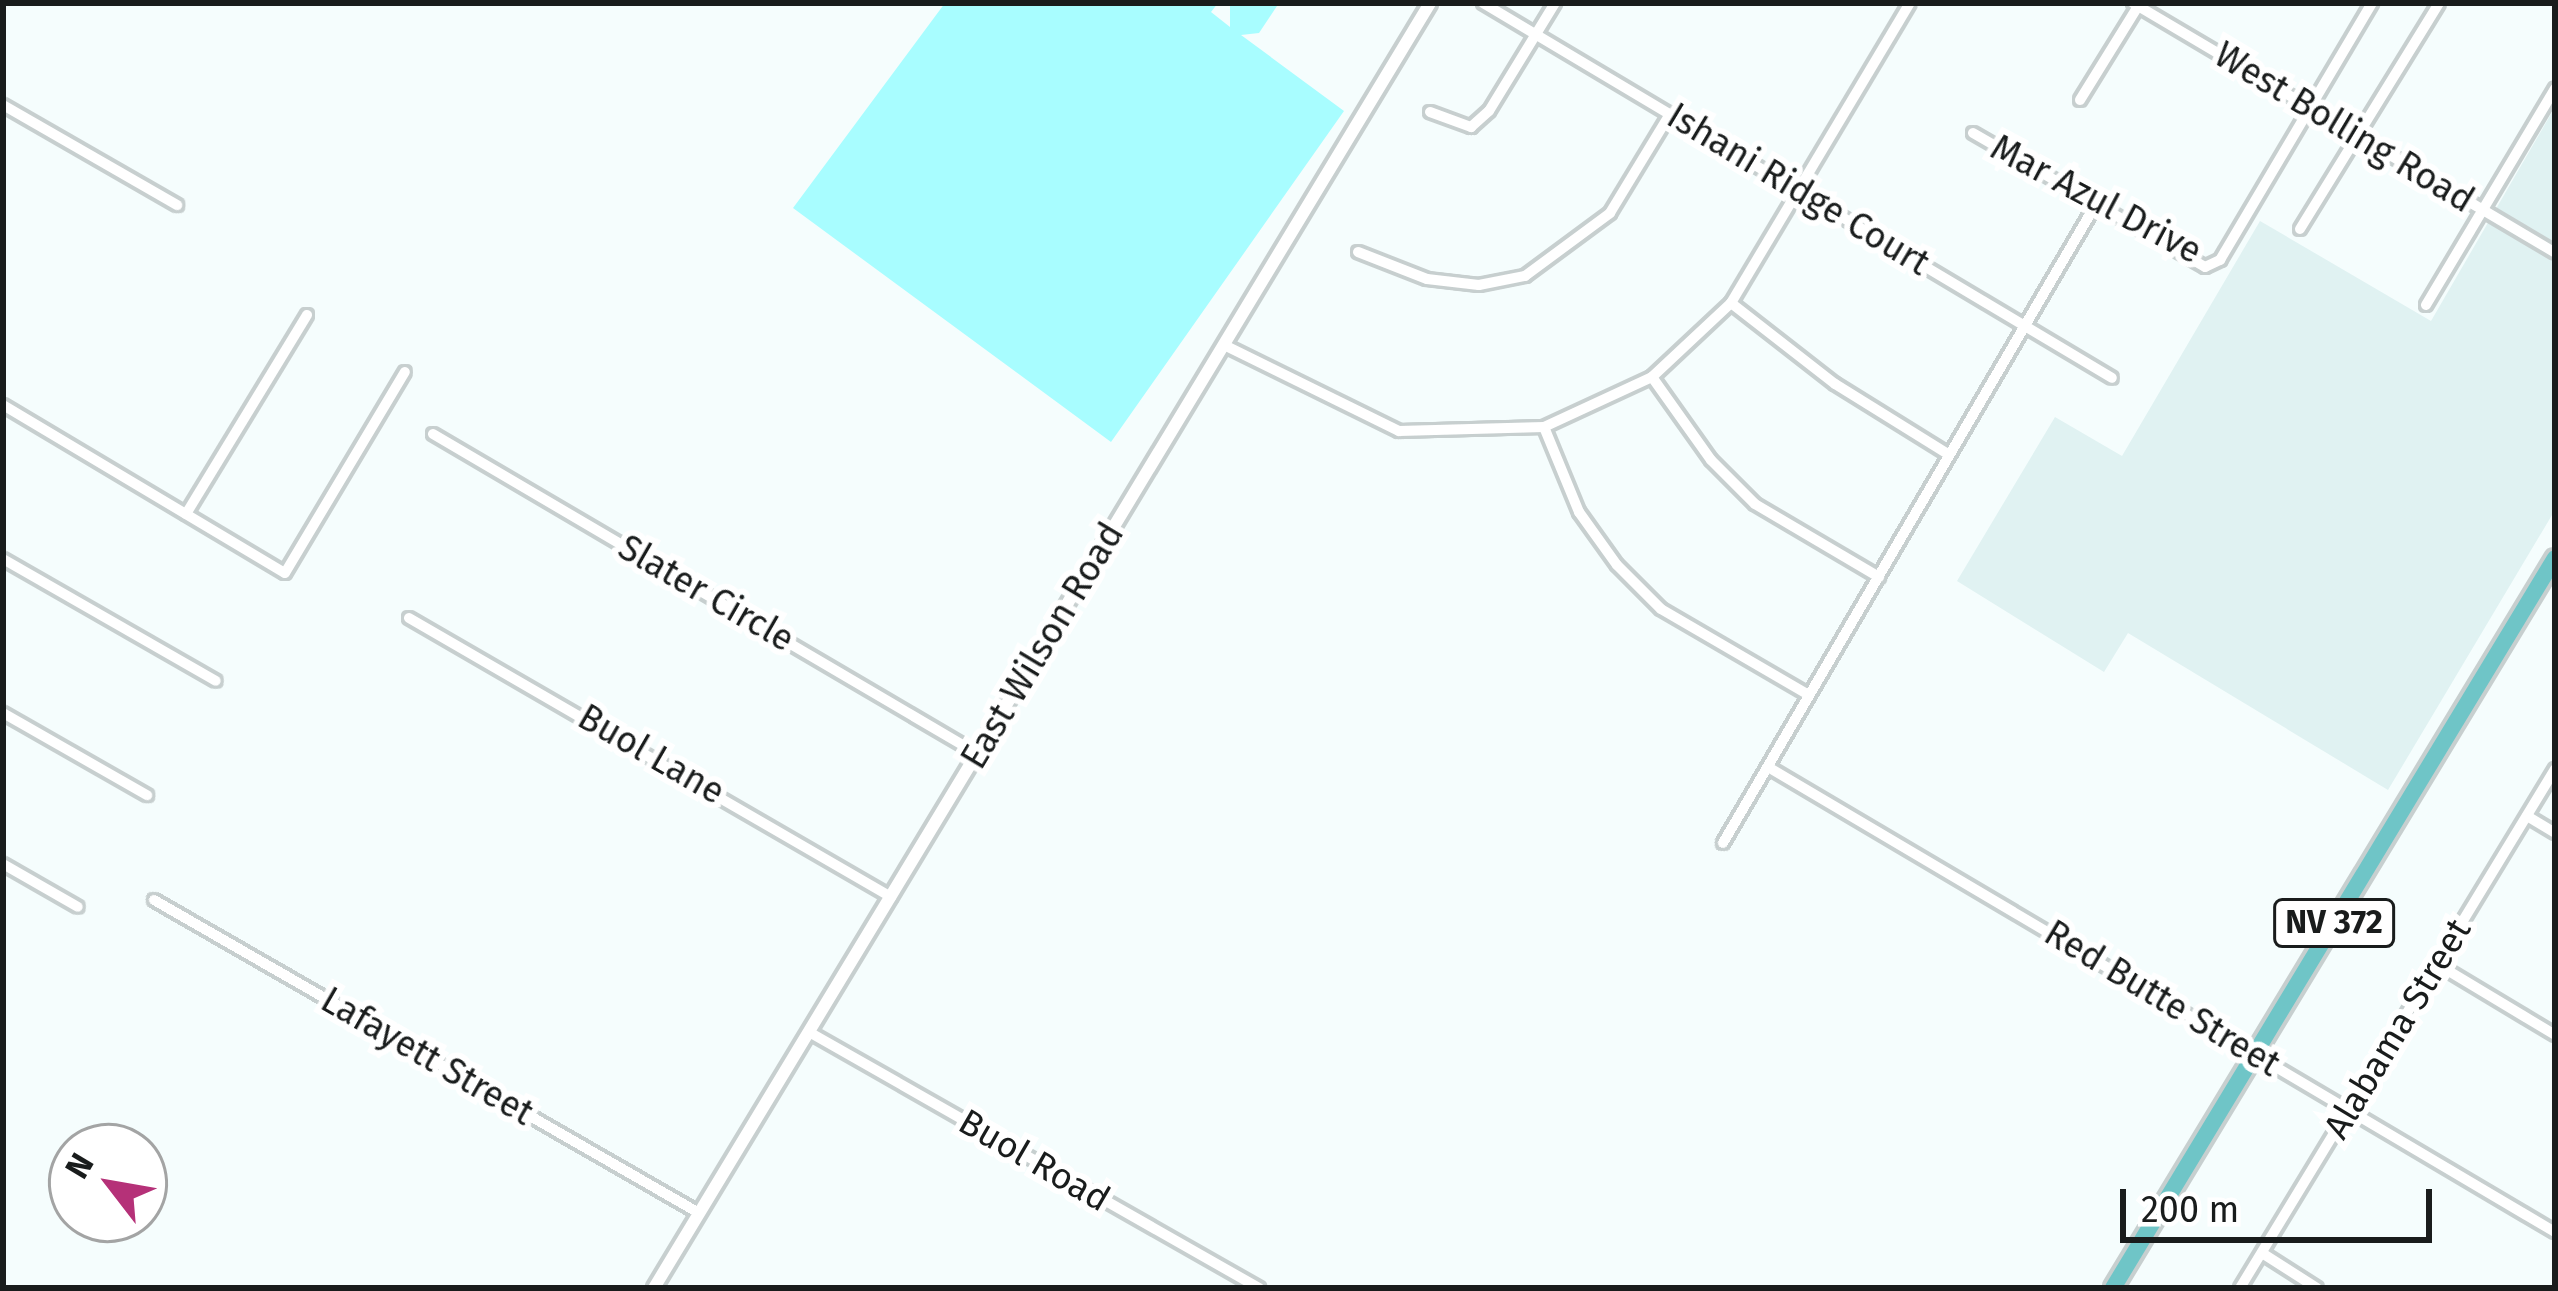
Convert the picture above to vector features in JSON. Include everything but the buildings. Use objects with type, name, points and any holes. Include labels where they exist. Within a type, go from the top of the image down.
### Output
[{"type":"main road","name":"NV 372","points":[[2113,1288],[2555,558]]},
{"type":"street","name":"East Wilson Road","points":[[654,1288],[1430,3]]},
{"type":"street","name":"Ishani Ridge Court","points":[[1483,3],[2112,378]]},
{"type":"street","points":[[1430,112],[1471,127],[1555,3]]},
{"type":"street","points":[[1224,345],[1400,431],[1544,427],[1652,377],[1731,303],[1910,3]]},
{"type":"street","points":[[2310,108],[2372,3]]},
{"type":"street","points":[[2300,230],[2439,3]]},
{"type":"street","points":[[2080,100],[2137,4]]},
{"type":"street","name":"West Bolling Road","points":[[2137,4],[2555,253]]},
{"type":"street","points":[[2426,305],[2555,89]]},
{"type":"street","points":[[3,105],[177,205]]},
{"type":"street","name":"Mar Azul Drive","points":[[1973,133],[2205,267],[2220,260],[2310,108]]},
{"type":"street","points":[[1358,252],[1427,279],[1479,285],[1525,276],[1610,213],[1670,114]]},
{"type":"street","points":[[1723,843],[2096,204]]},
{"type":"street","points":[[1731,303],[1835,384],[1948,454]]},
{"type":"street","points":[[186,514],[307,315]]},
{"type":"street","points":[[3,405],[285,573],[405,372]]},
{"type":"street","points":[[1652,377],[1711,460],[1756,504],[1879,577]]},
{"type":"street","points":[[1544,427],[1579,512],[1646,594],[1809,694]]},
{"type":"street","name":"Slater Circle","points":[[433,434],[978,754]]},
{"type":"street","points":[[3,559],[216,681]]},
{"type":"street","name":"Buol Lane","points":[[409,618],[890,897]]},
{"type":"street","points":[[3,712],[146,795]]},
{"type":"street","name":"Red Butte Street","points":[[1768,767],[2555,1232]]},
{"type":"street","name":"Alabama Street","points":[[2240,1288],[2555,769]]},
{"type":"street","points":[[2527,816],[2555,833]]},
{"type":"street","points":[[3,864],[78,908]]},
{"type":"street","name":"Lafayett Street","points":[[154,901],[699,1213]]},
{"type":"street","points":[[2437,964],[2555,1035]]},
{"type":"street","name":"Buol Road","points":[[809,1032],[1259,1288]]},
{"type":"street","points":[[2262,1253],[2317,1288]]},
{"type":"shaded area","points":[[945,3],[1218,3],[1211,12],[1230,27],[1230,3],[1279,3],[1259,33],[1241,35],[1344,111],[1111,442],[793,208]]},
{"type":"shaded area","points":[[2555,107],[2555,510],[2388,790],[2128,633],[2104,672],[1957,581],[2055,417],[2122,456],[2260,221],[2431,321]]}]
